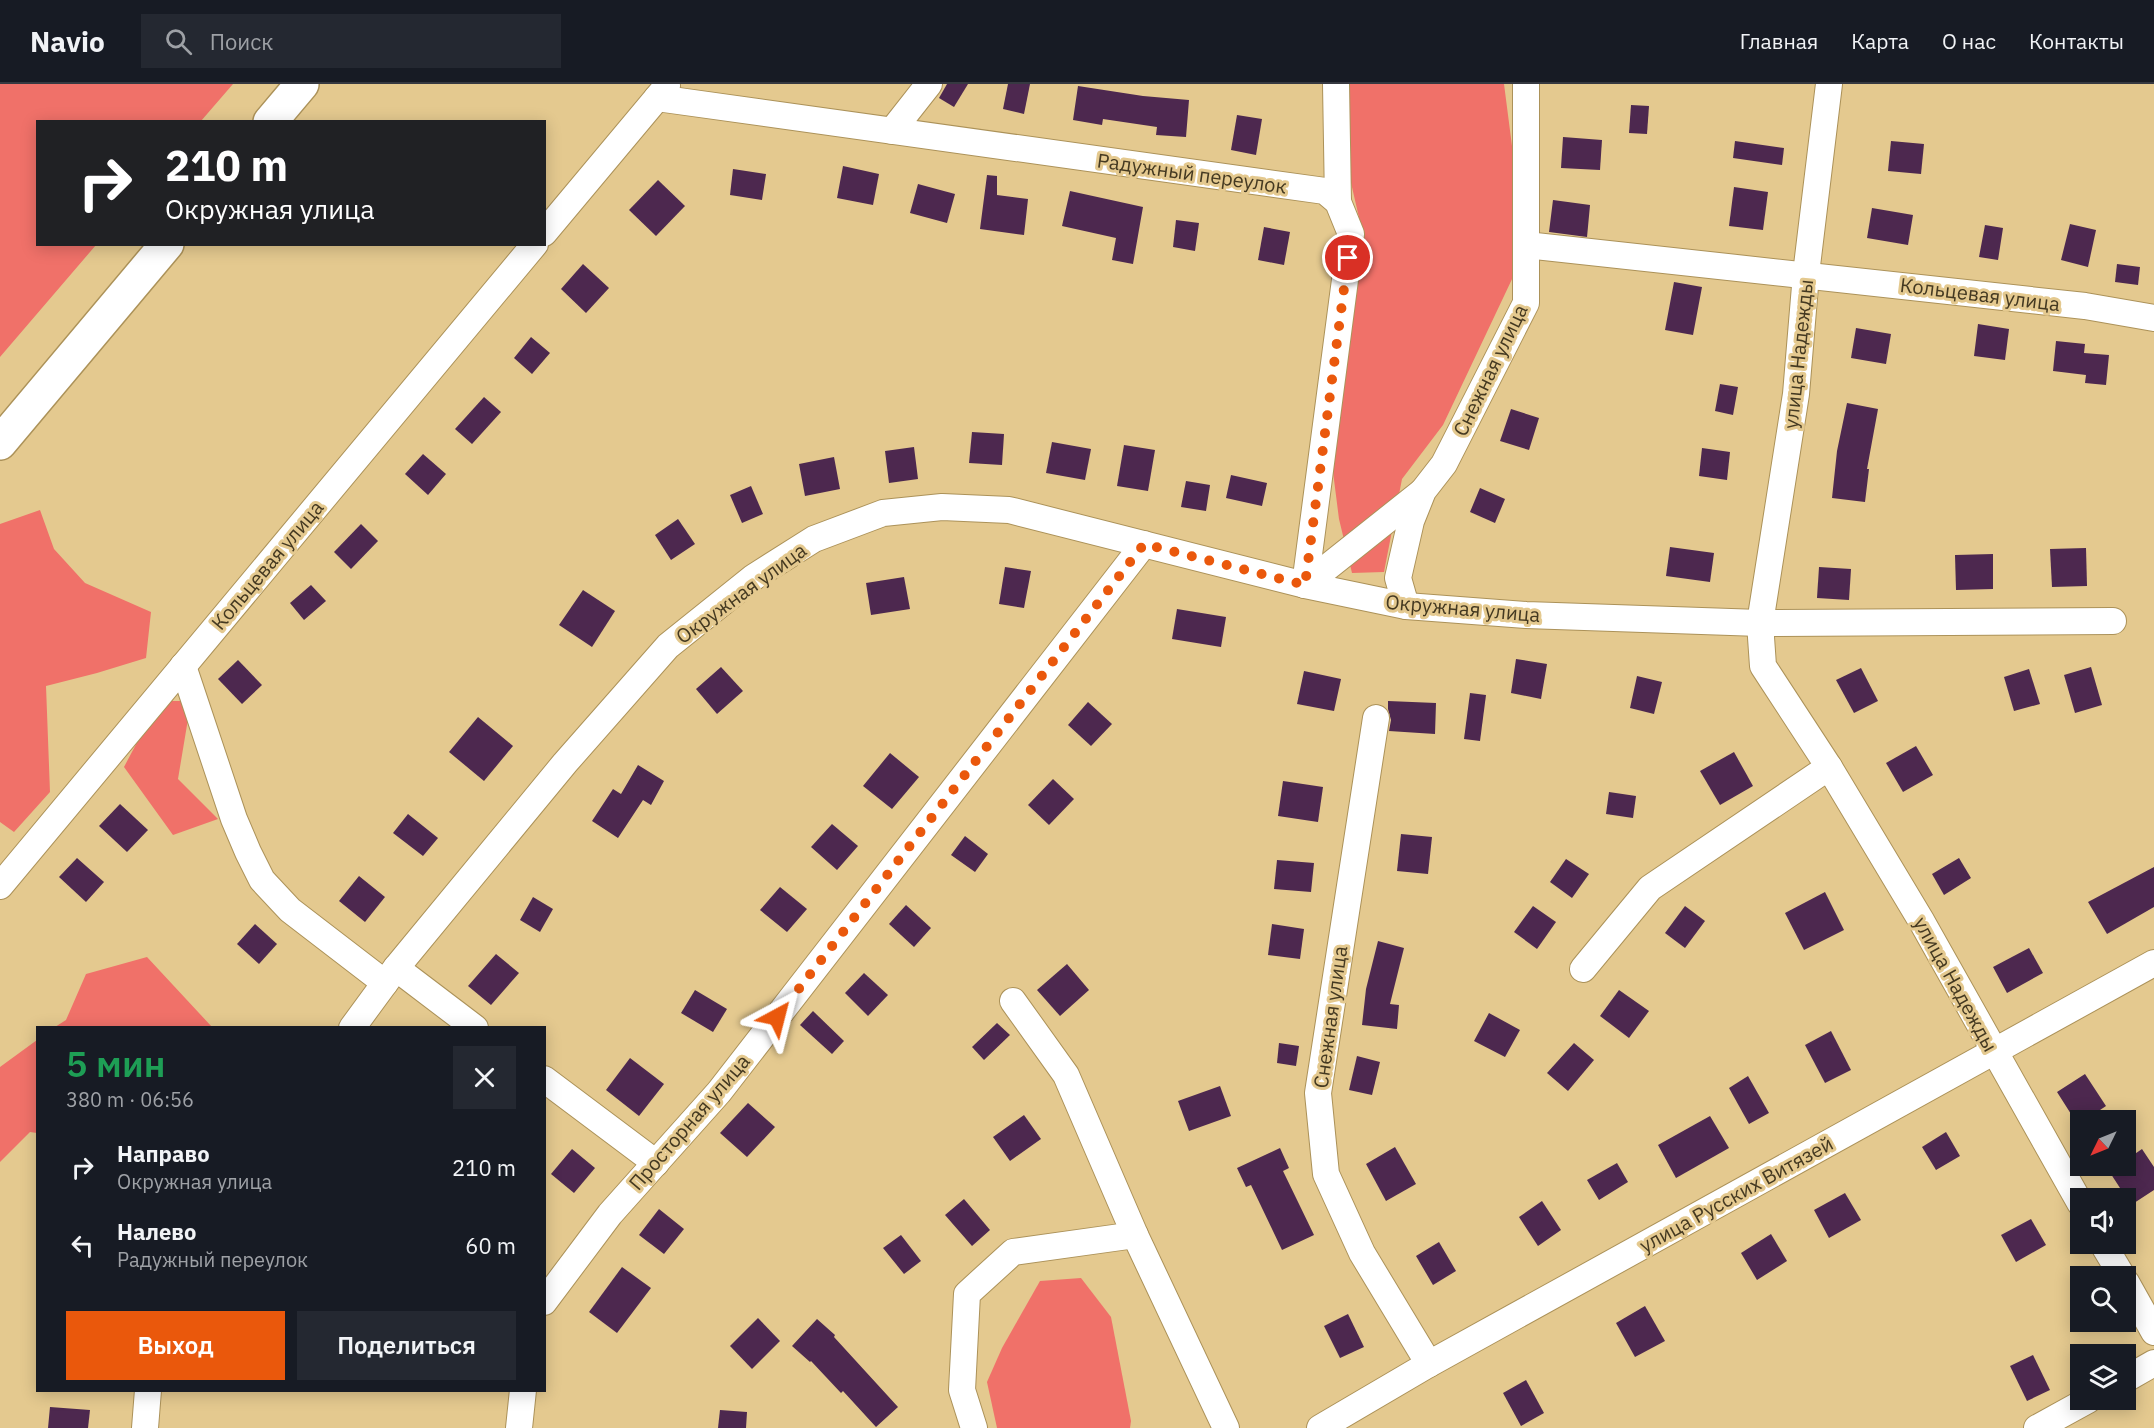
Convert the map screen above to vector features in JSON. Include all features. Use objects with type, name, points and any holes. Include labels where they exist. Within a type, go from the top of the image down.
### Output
[{"type":"highway","points":[[272,120],[302,84]]},
{"type":"highway","points":[[0,443],[165,246]]},
{"type":"street","points":[[892,131],[929,84]]},
{"type":"street","points":[[1305,585],[1351,234],[1338,202],[1336,84]]},
{"type":"street","name":"Снежная улица","points":[[1406,606],[1398,578],[1411,521],[1424,491],[1444,464],[1526,303],[1526,84]]},
{"type":"street","name":"улица Надежды","points":[[1829,84],[1806,274],[1796,394],[1760,622],[1763,666],[1828,767],[1922,922],[2072,1188]]},
{"type":"street","points":[[546,231],[663,91]]},
{"type":"street","name":"Радужный переулок","points":[[663,91],[892,131],[1324,191],[1338,202]]},
{"type":"street","name":"Кольцевая улица","points":[[1526,245],[2085,306],[2154,318]]},
{"type":"street","name":"Кольцевая улица","points":[[0,886],[533,246]]},
{"type":"street","points":[[1305,585],[1424,491]]},
{"type":"street","name":"Окружная улица","points":[[353,1026],[391,975],[565,763],[668,646],[754,578],[814,539],[884,513],[942,507],[1009,510],[1305,585],[1406,606],[1526,615],[1760,622]]},
{"type":"street","name":"Просторная улица","points":[[546,1299],[610,1214],[719,1092],[1144,544]]},
{"type":"street","points":[[1760,622],[2113,621]]},
{"type":"street","points":[[183,666],[234,819],[262,880],[290,910],[472,1026]]},
{"type":"street","name":"Снежная улица","points":[[1376,718],[1318,1093],[1326,1174],[1362,1253],[1429,1364]]},
{"type":"street","points":[[1583,969],[1650,888],[1828,767]]},
{"type":"street","name":"улица Русских Витязей","points":[[1320,1428],[1429,1364],[2154,963]]},
{"type":"street","points":[[1013,1002],[1066,1075],[1135,1235],[1226,1428]]},
{"type":"street","points":[[546,1080],[656,1163]]},
{"type":"street","points":[[974,1428],[962,1390],[967,1294],[1013,1252],[1135,1235]]},
{"type":"street","points":[[2136,1300],[2154,1332]]},
{"type":"street","points":[[2136,1373],[2154,1363]]},
{"type":"street","points":[[145,1428],[148,1392]]},
{"type":"street","points":[[519,1428],[523,1392]]},
{"type":"street","points":[[2037,1428],[2070,1410]]},
{"type":"shaded area","points":[[0,84],[233,84],[202,120],[36,120],[36,246],[95,246],[0,357]]},
{"type":"shaded area","points":[[1335,84],[1504,84],[1512,146],[1513,277],[1443,425],[1402,479],[1384,572],[1352,573],[1339,519],[1332,464],[1363,235],[1340,135]]},
{"type":"shaded area","points":[[40,510],[54,549],[85,583],[151,612],[146,658],[46,686],[50,792],[14,832],[0,822],[0,524]]},
{"type":"shaded area","points":[[159,701],[191,701],[178,779],[218,819],[173,835],[124,767]]},
{"type":"shaded area","points":[[147,957],[211,1026],[57,1026],[66,1020],[86,974]]},
{"type":"shaded area","points":[[36,1041],[36,1133],[30,1132],[0,1162],[0,1067]]},
{"type":"shaded area","points":[[1081,1278],[1111,1317],[1131,1421],[1130,1428],[997,1428],[987,1382],[1002,1348],[1040,1281]]},
{"type":"building","points":[[947,84],[968,84],[954,107],[939,98]]},
{"type":"building","points":[[1008,84],[1030,84],[1024,114],[1003,109]]},
{"type":"building","points":[[1078,86],[1189,100],[1186,137],[1156,135],[1157,127],[1103,119],[1102,125],[1073,120]]},
{"type":"building","points":[[1631,105],[1649,106],[1647,134],[1629,133]]},
{"type":"building","points":[[1237,115],[1262,119],[1256,155],[1231,150]]},
{"type":"building","points":[[1563,137],[1602,140],[1600,170],[1561,168]]},
{"type":"building","points":[[1735,141],[1784,148],[1782,165],[1733,158]]},
{"type":"building","points":[[1891,141],[1924,144],[1921,174],[1888,171]]},
{"type":"building","points":[[843,166],[879,174],[873,205],[837,198]]},
{"type":"building","points":[[733,169],[766,174],[762,200],[730,195]]},
{"type":"building","points":[[987,175],[997,176],[997,195],[1028,199],[1024,235],[980,229]]},
{"type":"building","points":[[658,180],[685,206],[656,236],[629,210]]},
{"type":"building","points":[[918,184],[955,194],[947,223],[910,213]]},
{"type":"building","points":[[1734,187],[1768,192],[1763,230],[1729,226]]},
{"type":"building","points":[[1070,191],[1143,207],[1133,264],[1112,260],[1116,238],[1062,226]]},
{"type":"building","points":[[1553,200],[1590,205],[1587,237],[1549,232]]},
{"type":"building","points":[[1872,208],[1913,215],[1908,245],[1867,238]]},
{"type":"building","points":[[1176,220],[1199,223],[1195,251],[1173,247]]},
{"type":"building","points":[[2070,224],[2096,230],[2088,267],[2061,260]]},
{"type":"building","points":[[1985,225],[2003,228],[1998,260],[1979,257]]},
{"type":"building","points":[[1264,227],[1290,232],[1284,265],[1258,260]]},
{"type":"building","points":[[583,264],[609,288],[586,313],[561,289]]},
{"type":"building","points":[[2117,264],[2140,267],[2138,285],[2115,282]]},
{"type":"building","points":[[1674,282],[1702,287],[1693,335],[1665,330]]},
{"type":"building","points":[[1978,324],[2009,329],[2005,360],[1974,356]]},
{"type":"building","points":[[1856,328],[1891,334],[1886,364],[1851,358]]},
{"type":"building","points":[[531,337],[550,353],[532,374],[514,358]]},
{"type":"building","points":[[2056,341],[2085,344],[2084,353],[2109,355],[2106,385],[2085,383],[2086,375],[2053,371]]},
{"type":"building","points":[[1720,384],[1738,387],[1733,415],[1715,411]]},
{"type":"building","points":[[484,397],[501,412],[472,444],[455,429]]},
{"type":"building","points":[[1847,403],[1878,409],[1867,469],[1869,469],[1865,502],[1832,498],[1837,451]]},
{"type":"building","points":[[1511,409],[1539,418],[1529,450],[1500,441]]},
{"type":"building","points":[[972,432],[1004,434],[1002,465],[969,463]]},
{"type":"building","points":[[1052,442],[1091,449],[1085,480],[1046,473]]},
{"type":"building","points":[[1124,445],[1155,450],[1148,491],[1117,486]]},
{"type":"building","points":[[914,447],[918,479],[889,483],[885,451]]},
{"type":"building","points":[[1702,448],[1730,452],[1727,480],[1699,476]]},
{"type":"building","points":[[423,454],[446,474],[428,495],[405,474]]},
{"type":"building","points":[[834,457],[840,489],[805,496],[799,464]]},
{"type":"building","points":[[1231,475],[1267,483],[1262,506],[1226,498]]},
{"type":"building","points":[[1186,481],[1210,485],[1206,511],[1181,507]]},
{"type":"building","points":[[751,486],[763,514],[742,523],[730,495]]},
{"type":"building","points":[[1480,488],[1505,499],[1495,523],[1470,512]]},
{"type":"building","points":[[678,519],[695,544],[671,560],[655,535]]},
{"type":"building","points":[[361,524],[378,541],[351,569],[334,552]]},
{"type":"building","points":[[1670,547],[1714,553],[1710,582],[1666,576]]},
{"type":"building","points":[[2086,548],[2087,586],[2052,587],[2050,549]]},
{"type":"building","points":[[1993,554],[1993,589],[1956,590],[1955,555]]},
{"type":"building","points":[[1005,567],[1031,571],[1024,608],[999,604]]},
{"type":"building","points":[[1819,567],[1851,569],[1849,600],[1817,598]]},
{"type":"building","points":[[904,577],[910,609],[871,615],[866,583]]},
{"type":"building","points":[[311,585],[326,601],[304,620],[290,603]]},
{"type":"building","points":[[583,590],[615,611],[592,647],[559,625]]},
{"type":"building","points":[[1177,609],[1226,617],[1221,647],[1172,639]]},
{"type":"building","points":[[1516,659],[1547,664],[1541,699],[1511,693]]},
{"type":"building","points":[[238,660],[262,685],[242,704],[218,679]]},
{"type":"building","points":[[721,667],[743,691],[717,714],[696,689]]},
{"type":"building","points":[[2091,667],[2102,705],[2075,713],[2064,675]]},
{"type":"building","points":[[1861,668],[1878,701],[1854,713],[1836,680]]},
{"type":"building","points":[[2029,669],[2040,704],[2014,711],[2004,677]]},
{"type":"building","points":[[1304,671],[1341,679],[1334,711],[1297,704]]},
{"type":"building","points":[[1637,676],[1662,682],[1654,714],[1630,708]]},
{"type":"building","points":[[1470,693],[1486,695],[1480,741],[1464,739]]},
{"type":"building","points":[[1388,701],[1436,703],[1435,734],[1389,731],[1391,720]]},
{"type":"building","points":[[1088,702],[1112,724],[1091,746],[1068,725]]},
{"type":"building","points":[[478,717],[513,746],[484,781],[449,752]]},
{"type":"building","points":[[1916,746],[1933,775],[1903,792],[1886,763]]},
{"type":"building","points":[[1734,752],[1753,786],[1720,805],[1700,771]]},
{"type":"building","points":[[890,753],[919,777],[892,809],[863,786]]},
{"type":"building","points":[[638,765],[664,781],[651,805],[643,800],[618,838],[592,821],[613,789],[621,794]]},
{"type":"building","points":[[1053,779],[1074,799],[1049,825],[1028,805]]},
{"type":"building","points":[[1283,781],[1323,787],[1318,822],[1278,816]]},
{"type":"building","points":[[1609,792],[1636,796],[1633,818],[1606,814]]},
{"type":"building","points":[[120,804],[148,830],[127,852],[99,826]]},
{"type":"building","points":[[408,814],[438,838],[423,856],[393,833]]},
{"type":"building","points":[[832,824],[858,846],[837,870],[811,847]]},
{"type":"building","points":[[1401,834],[1432,837],[1428,874],[1397,871]]},
{"type":"building","points":[[965,836],[988,854],[975,872],[951,855]]},
{"type":"building","points":[[77,858],[104,882],[86,902],[59,877]]},
{"type":"building","points":[[1959,858],[1971,878],[1944,895],[1932,874]]},
{"type":"building","points":[[1566,859],[1589,874],[1572,898],[1550,882]]},
{"type":"building","points":[[1277,860],[1314,863],[1311,892],[1274,889]]},
{"type":"building","points":[[2154,867],[2154,907],[2107,934],[2088,902]]},
{"type":"building","points":[[359,876],[385,897],[365,922],[339,901]]},
{"type":"building","points":[[780,887],[807,909],[787,932],[760,910]]},
{"type":"building","points":[[1825,892],[1844,930],[1804,950],[1785,913]]},
{"type":"building","points":[[533,897],[553,909],[540,932],[520,920]]},
{"type":"building","points":[[906,905],[931,928],[914,947],[889,924]]},
{"type":"building","points":[[1533,906],[1556,922],[1537,949],[1514,932]]},
{"type":"building","points":[[1685,906],[1705,921],[1685,948],[1665,933]]},
{"type":"building","points":[[255,924],[277,944],[259,964],[237,944]]},
{"type":"building","points":[[1272,924],[1304,929],[1300,959],[1268,955]]},
{"type":"building","points":[[1378,941],[1404,948],[1390,1004],[1399,1005],[1397,1029],[1362,1025],[1366,989]]},
{"type":"building","points":[[2029,948],[2043,973],[2007,993],[1993,967]]},
{"type":"building","points":[[496,954],[519,973],[491,1005],[468,986]]},
{"type":"building","points":[[1067,964],[1089,990],[1060,1016],[1037,990]]},
{"type":"building","points":[[864,973],[888,995],[868,1016],[845,993]]},
{"type":"building","points":[[695,990],[727,1009],[713,1032],[681,1013]]},
{"type":"building","points":[[1619,990],[1649,1011],[1629,1038],[1600,1016]]},
{"type":"building","points":[[813,1011],[844,1041],[832,1054],[800,1025]]},
{"type":"building","points":[[1489,1013],[1520,1030],[1505,1057],[1474,1041]]},
{"type":"building","points":[[997,1023],[1010,1035],[984,1060],[972,1047]]},
{"type":"building","points":[[1831,1031],[1851,1070],[1825,1083],[1805,1045]]},
{"type":"building","points":[[1279,1043],[1299,1046],[1296,1066],[1277,1063]]},
{"type":"building","points":[[1574,1043],[1594,1060],[1568,1091],[1547,1073]]},
{"type":"building","points":[[1357,1056],[1380,1062],[1372,1095],[1349,1090]]},
{"type":"building","points":[[630,1058],[664,1084],[639,1116],[606,1090]]},
{"type":"building","points":[[2085,1074],[2106,1106],[2100,1110],[2070,1110],[2070,1112],[2057,1092]]},
{"type":"building","points":[[1748,1076],[1769,1113],[1749,1124],[1729,1088]]},
{"type":"building","points":[[1220,1086],[1231,1116],[1189,1131],[1178,1101]]},
{"type":"building","points":[[748,1103],[775,1127],[747,1157],[720,1133]]},
{"type":"building","points":[[1024,1115],[1041,1139],[1010,1161],[993,1137]]},
{"type":"building","points":[[1710,1116],[1729,1148],[1676,1178],[1658,1145]]},
{"type":"building","points":[[1946,1132],[1960,1156],[1936,1170],[1922,1147]]},
{"type":"building","points":[[1395,1147],[1416,1184],[1386,1201],[1366,1164]]},
{"type":"building","points":[[1280,1148],[1289,1168],[1283,1171],[1314,1235],[1282,1250],[1251,1185],[1246,1187],[1237,1168]]},
{"type":"building","points":[[572,1149],[595,1168],[574,1193],[551,1174]]},
{"type":"building","points":[[2142,1149],[2154,1167],[2154,1190],[2136,1202],[2136,1188],[2120,1188],[2112,1176],[2136,1176],[2136,1153]]},
{"type":"building","points":[[1617,1163],[1628,1182],[1599,1200],[1587,1180]]},
{"type":"building","points":[[1845,1193],[1861,1220],[1829,1238],[1814,1210]]},
{"type":"building","points":[[964,1199],[990,1230],[972,1246],[945,1215]]},
{"type":"building","points":[[1542,1201],[1561,1230],[1538,1246],[1519,1217]]},
{"type":"building","points":[[659,1209],[684,1229],[664,1254],[639,1235]]},
{"type":"building","points":[[2031,1219],[2046,1245],[2016,1262],[2001,1235]]},
{"type":"building","points":[[1771,1234],[1787,1261],[1757,1280],[1741,1253]]},
{"type":"building","points":[[901,1235],[921,1261],[904,1274],[883,1248]]},
{"type":"building","points":[[1439,1242],[1456,1271],[1433,1285],[1416,1256]]},
{"type":"building","points":[[622,1267],[651,1288],[617,1333],[589,1312]]},
{"type":"building","points":[[1645,1306],[1665,1341],[1635,1357],[1616,1323]]},
{"type":"building","points":[[1348,1314],[1364,1347],[1340,1358],[1324,1326]]},
{"type":"building","points":[[758,1318],[780,1341],[752,1369],[730,1346]]},
{"type":"building","points":[[817,1319],[835,1335],[834,1337],[898,1407],[876,1427],[843,1391],[841,1393],[811,1361],[792,1346]]},
{"type":"building","points":[[2033,1355],[2050,1390],[2027,1401],[2010,1366]]},
{"type":"building","points":[[1526,1380],[1544,1413],[1521,1426],[1503,1393]]},
{"type":"building","points":[[50,1407],[90,1410],[88,1428],[48,1428]]},
{"type":"building","points":[[720,1410],[747,1412],[746,1428],[718,1428]]},
{"type":"route","points":[[777,1017],[1144,544],[1305,585],[1348,258]]}]
